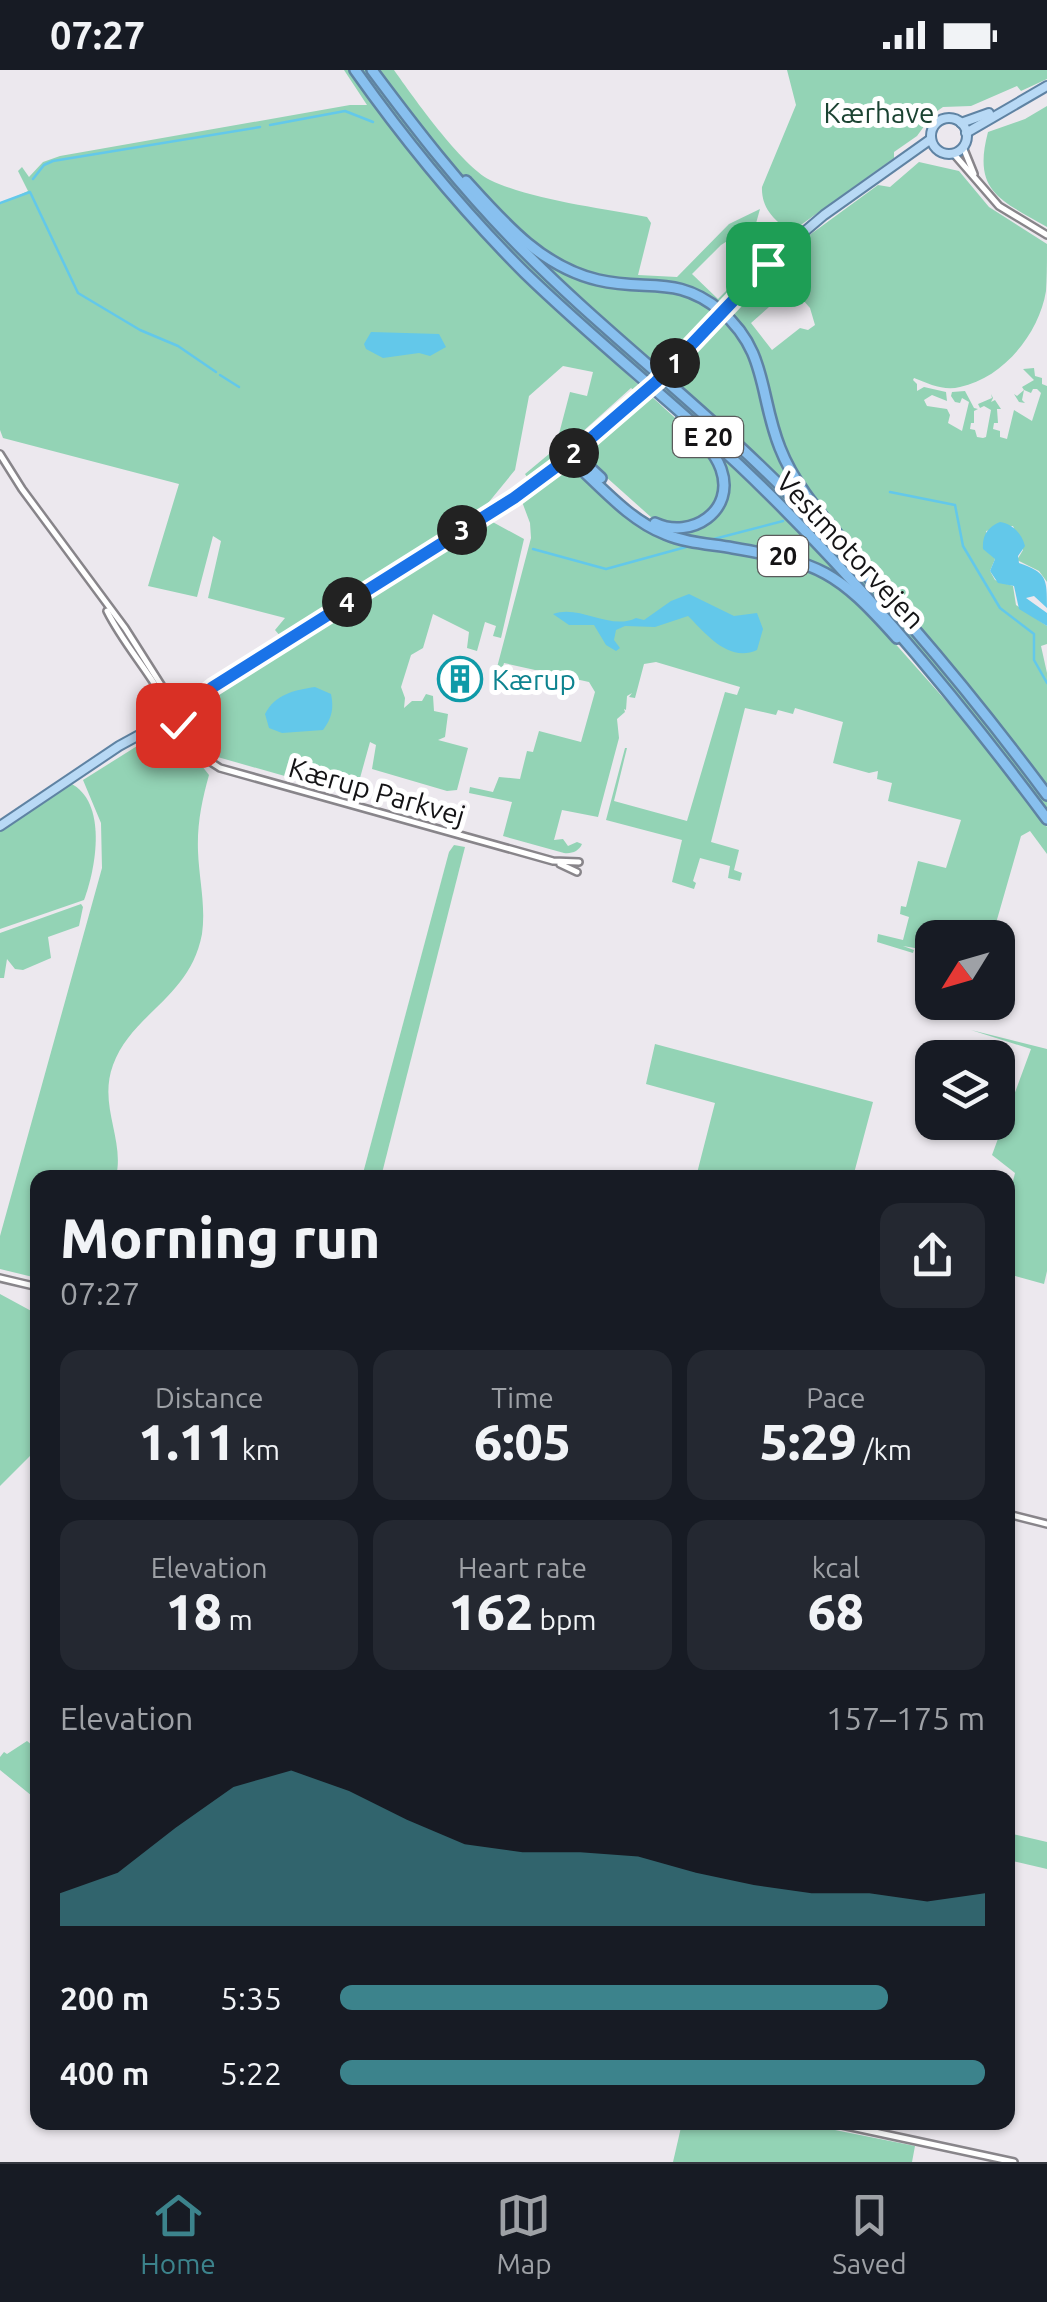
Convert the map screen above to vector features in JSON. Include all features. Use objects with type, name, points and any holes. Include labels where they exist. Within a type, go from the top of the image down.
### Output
[{"type":"highway","name":"Vestmotorvejen","points":[[355,70],[400,132],[526,274],[796,520],[900,633],[1047,819]]},
{"type":"highway","name":"Vestmotorvejen","points":[[372,70],[429,146],[513,240],[758,464],[846,552],[899,610],[1047,795]]},
{"type":"highway","name":"E 20","points":[[372,70],[471,186],[542,255],[561,267],[597,280],[683,288],[722,312]]},
{"type":"highway","name":"20","points":[[722,312],[754,351],[774,430],[793,475],[899,610]]},
{"type":"highway","points":[[571,455],[636,511],[663,527],[682,530],[696,526],[709,518],[722,499],[724,480],[714,454],[608,348]]},
{"type":"highway","name":"20","points":[[571,455],[639,520],[662,533],[783,556],[831,574],[865,603],[966,712]]},
{"type":"main road","points":[[966,133],[1047,86]]},
{"type":"main road","points":[[961,124],[1012,104]]},
{"type":"main road","points":[[0,826],[162,719],[179,723],[184,705],[500,506],[571,455],[639,398],[773,259],[813,224],[931,139],[934,126],[941,120],[950,118],[961,124],[966,133],[963,146],[953,154],[937,149],[900,163]]},
{"type":"main road","points":[[931,139],[937,149]]},
{"type":"main road","points":[[162,719],[160,707],[168,700],[184,705]]},
{"type":"street","points":[[963,146],[977,181]]},
{"type":"street","points":[[953,154],[999,206],[1047,235]]},
{"type":"street","points":[[0,454],[168,700]]},
{"type":"street","name":"Kærup Parkvej","points":[[179,723],[196,749],[224,770],[553,861],[577,872]]},
{"type":"street","name":"Kærup Parkvej","points":[[553,861],[579,862]]},
{"type":"street","points":[[0,1278],[30,1285]]},
{"type":"street","points":[[1015,1516],[1047,1524]]},
{"type":"street","points":[[865,2130],[1014,2162]]},
{"type":"green space","points":[[344,70],[349,70],[414,157],[486,237],[642,388],[637,393],[631,388],[529,480],[525,474],[555,449],[570,392],[587,396],[593,372],[563,366],[529,396],[515,470],[484,508],[281,637],[275,630],[285,618],[208,598],[221,541],[213,536],[197,597],[148,586],[179,484],[3,438],[0,204],[28,191],[18,171],[22,167],[29,177],[43,162],[60,156],[367,105]]},
{"type":"green space","points":[[358,70],[368,70],[447,173],[656,376],[650,381],[537,280],[469,211]]},
{"type":"green space","points":[[379,70],[394,70],[452,146],[490,180],[546,198],[647,217],[651,223],[638,275],[677,277],[729,224],[760,209],[750,245],[737,235],[692,274],[718,299],[753,264],[742,255],[745,251],[758,262],[718,303],[686,287],[604,278],[558,260],[529,240],[472,186]]},
{"type":"green space","name":"Kærhave","points":[[787,70],[1047,70],[1047,79],[1021,91],[1017,86],[971,106],[943,107],[917,136],[894,152],[894,158],[791,232],[770,213],[762,187],[796,105]]},
{"type":"green space","points":[[1047,106],[1047,227],[994,192],[984,168],[984,152],[988,132],[1025,119]]},
{"type":"green space","points":[[919,162],[959,171],[989,207],[1047,244],[1042,307],[1016,352],[991,374],[960,387],[913,380],[917,391],[924,387],[946,392],[947,401],[932,395],[924,400],[927,406],[947,409],[948,423],[962,431],[969,402],[962,398],[960,403],[955,402],[951,396],[952,392],[965,391],[978,409],[970,429],[983,438],[991,410],[978,404],[992,398],[991,394],[993,398],[991,402],[995,400],[1001,409],[997,409],[998,423],[994,423],[993,429],[1007,439],[1014,410],[1032,421],[1041,393],[1037,389],[1031,393],[1024,390],[1022,387],[1034,380],[1023,369],[1034,368],[1035,376],[1047,386],[1047,582],[1039,571],[1017,560],[1023,550],[1013,526],[986,531],[995,559],[990,571],[995,580],[1013,586],[1016,605],[1047,626],[1047,644],[1041,646],[1047,673],[1047,788],[807,490],[779,438],[760,354],[732,313],[771,269],[793,289],[775,265],[878,185],[890,187]],"holes":[[[778,293],[792,293],[810,308],[815,325],[808,330],[800,328],[772,350],[751,323]]]},
{"type":"green space","points":[[522,244],[564,270],[679,292],[713,313],[662,370]]},
{"type":"green space","points":[[724,320],[750,349],[768,419],[823,521],[669,377]]},
{"type":"green space","points":[[663,382],[767,479],[866,581],[959,688],[1047,800],[1047,814],[871,596],[752,474],[657,388]]},
{"type":"green space","points":[[650,395],[694,437],[717,471],[720,488],[714,504],[687,524],[669,524],[652,518],[586,459],[586,451]]},
{"type":"green space","points":[[699,434],[856,590],[790,562],[694,542],[671,534],[641,516],[670,531],[717,512],[725,473]]},
{"type":"green space","points":[[571,466],[641,525],[811,568],[852,595],[971,729],[1047,827],[1047,854],[1030,831],[1021,836],[997,920],[915,920],[915,948],[903,946],[914,950],[913,953],[877,942],[878,934],[903,940],[909,917],[900,914],[901,906],[906,907],[918,861],[946,868],[961,820],[888,801],[892,783],[877,779],[878,771],[869,773],[833,763],[843,722],[795,708],[793,714],[778,710],[776,715],[745,708],[711,842],[739,850],[734,870],[742,873],[740,881],[728,878],[730,866],[700,858],[694,889],[672,882],[682,840],[606,820],[625,748],[614,801],[687,821],[725,692],[737,695],[740,687],[656,662],[644,664],[635,698],[629,697],[632,693],[627,696],[626,710],[617,719],[619,738],[598,817],[562,810],[554,840],[563,839],[568,846],[577,842],[582,844],[579,849],[564,853],[503,836],[512,802],[469,793],[470,787],[493,792],[499,777],[520,779],[527,751],[533,752],[539,731],[581,742],[595,692],[589,682],[504,663],[501,674],[495,675],[531,538],[521,499]]},
{"type":"green space","points":[[489,520],[524,539],[501,638],[493,636],[496,626],[485,622],[477,651],[467,648],[469,632],[433,614],[423,648],[411,655],[401,687],[404,708],[412,701],[422,701],[426,694],[433,696],[434,711],[448,714],[445,737],[438,740],[468,748],[457,790],[447,791],[372,769],[376,745],[370,742],[355,796],[214,756],[194,730],[193,714],[219,691]]},
{"type":"green space","points":[[161,731],[180,738],[209,775],[198,831],[202,934],[186,974],[133,1032],[113,1065],[108,1094],[117,1170],[30,1170],[30,1276],[0,1269],[0,1236],[102,868],[101,823],[83,780]]},
{"type":"green space","points":[[70,783],[82,792],[94,820],[95,854],[84,900],[0,929],[0,832]]},
{"type":"green space","points":[[454,845],[465,847],[383,1170],[364,1170]]},
{"type":"green space","points":[[81,904],[79,926],[48,937],[51,958],[23,970],[15,969],[7,959],[4,978],[0,978],[0,933]]},
{"type":"green space","points":[[1015,1041],[1047,1049],[1044,1284],[1015,1276],[1015,1170],[992,1155],[998,1140],[1015,1140],[1015,1092],[1031,1049]]},
{"type":"green space","points":[[655,1044],[873,1102],[855,1170],[698,1170],[715,1103],[646,1084]]},
{"type":"green space","points":[[0,1294],[30,1310],[30,1456],[0,1486]]},
{"type":"green space","points":[[27,1741],[30,1743],[30,1794],[0,1770],[0,1757],[4,1752],[7,1754]]},
{"type":"green space","points":[[1015,1835],[1047,1842],[1047,1869],[1015,1862]]},
{"type":"green space","points":[[680,2130],[835,2130],[915,2146],[912,2162],[673,2162]]},
{"type":"water","points":[[371,332],[439,334],[446,347],[430,356],[419,353],[383,358],[366,349],[364,344]]},
{"type":"water","points":[[1000,522],[1013,527],[1024,542],[1019,563],[1044,578],[1047,608],[1034,596],[1026,598],[1047,613],[1047,626],[1019,609],[1014,586],[998,583],[990,571],[995,559],[983,549],[984,540],[989,529]]},
{"type":"water","points":[[689,594],[734,616],[757,613],[763,629],[757,650],[728,650],[688,616],[655,627],[625,626],[616,630],[614,640],[620,648],[616,651],[606,645],[594,625],[569,625],[553,614],[574,612],[616,621],[644,620]]},
{"type":"water","points":[[315,687],[331,694],[332,713],[323,730],[282,733],[269,728],[265,714],[274,702]]},
{"type":"waterway","points":[[270,125],[345,111],[373,122]]},
{"type":"waterway","points":[[33,179],[44,165],[53,161],[260,127]]},
{"type":"waterway","points":[[0,203],[30,192],[78,293],[140,330],[178,346],[216,372]]},
{"type":"waterway","points":[[220,375],[239,387]]},
{"type":"waterway","points":[[890,492],[955,505],[963,546],[1000,608],[1034,634],[1034,660],[1047,683]]},
{"type":"waterway","points":[[714,539],[783,521]]},
{"type":"waterway","points":[[533,549],[606,569],[686,547]]},
{"type":"place","name":"Kærup","points":[[460,679]]},
{"type":"route","points":[[178,725],[185,718],[186,709],[213,687],[514,498],[568,458],[656,382],[768,264]]}]
